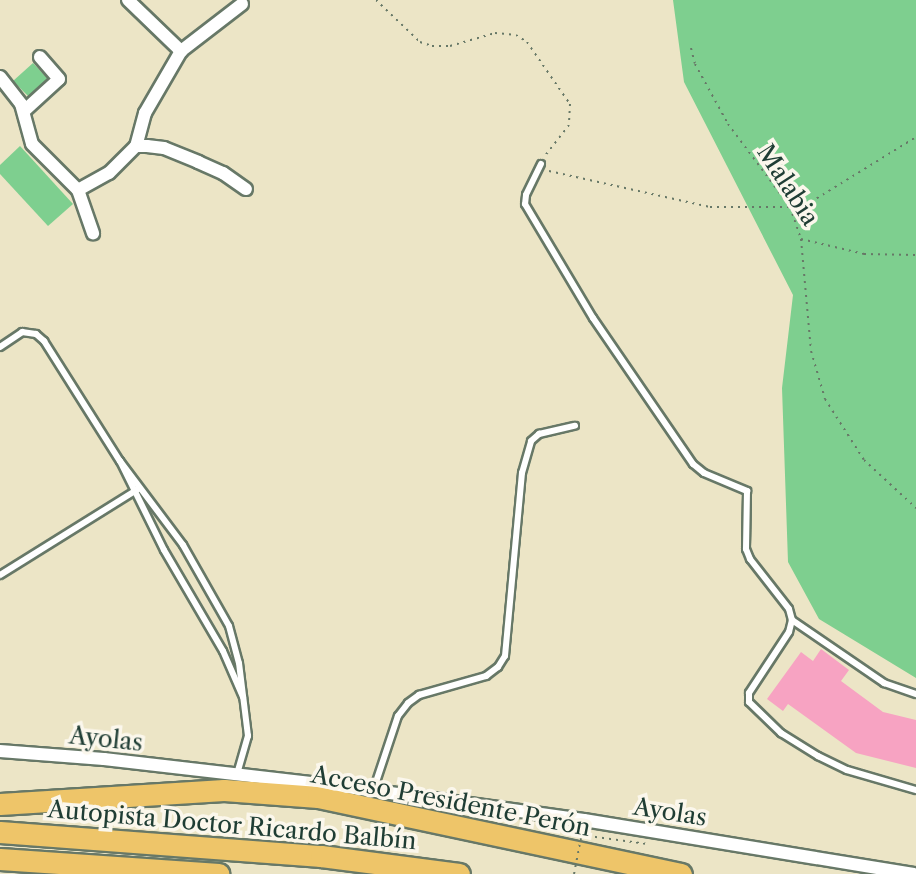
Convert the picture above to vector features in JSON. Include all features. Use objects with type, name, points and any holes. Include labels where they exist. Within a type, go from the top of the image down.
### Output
[{"type":"highway","name":"Acceso Presidente Perón","points":[[230,783],[318,797],[681,874]]},
{"type":"highway","points":[[0,804],[230,783]]},
{"type":"highway","name":"Autopista Doctor Ricardo Balbín","points":[[0,832],[321,856],[459,874]]},
{"type":"highway","name":"Autopista Doctor Ricardo Balbín","points":[[0,859],[218,874]]},
{"type":"street","points":[[128,0],[181,51]]},
{"type":"street","points":[[78,190],[109,173],[136,146],[145,113],[181,51],[243,4]]},
{"type":"street","points":[[24,111],[59,79],[40,57]]},
{"type":"street","points":[[0,77],[24,111],[32,145],[78,190],[93,233]]},
{"type":"street","points":[[136,146],[164,148],[223,173],[246,189]]},
{"type":"street","name":"Ayolas","points":[[0,751],[104,759],[230,783],[373,791],[584,820],[914,874]]},
{"type":"lane","points":[[541,164],[526,195],[525,204],[593,318],[693,464],[704,473],[747,491],[746,549],[750,559],[789,609],[792,620],[789,632],[750,693],[749,702],[754,710],[781,733],[818,756],[847,769],[916,790]]},
{"type":"lane","points":[[0,347],[22,332],[36,334],[44,341],[138,489],[183,545],[229,626],[239,663],[248,736],[230,783]]},
{"type":"lane","points":[[373,791],[398,716],[408,703],[419,695],[486,676],[498,667],[505,656],[522,473],[531,441],[539,434],[575,426]]},
{"type":"lane","points":[[0,575],[138,489]]},
{"type":"lane","points":[[138,489],[164,550],[223,651],[243,696]]},
{"type":"lane","points":[[792,620],[884,683],[916,694]]},
{"type":"path","points":[[376,0],[420,42],[432,46],[450,47],[495,33],[516,35],[527,41],[570,104],[569,125],[546,150],[541,164],[547,171],[710,207],[790,207]]},
{"type":"path","name":"Malabia","points":[[691,48],[695,64],[728,124],[790,207],[801,239],[864,254],[916,254]]},
{"type":"path","points":[[792,213],[916,137]]},
{"type":"path","points":[[801,239],[811,351],[825,399],[864,460],[916,508]]},
{"type":"path","points":[[573,874],[580,838]]},
{"type":"green space","points":[[673,0],[916,0],[916,678],[819,619],[788,562],[782,388],[793,295],[684,82]]},
{"type":"green space","points":[[33,63],[48,79],[29,97],[13,81]]},
{"type":"green space","points":[[20,146],[73,204],[48,226],[0,174],[0,165]]},
{"type":"building","points":[[821,649],[849,670],[841,681],[883,712],[916,720],[916,768],[856,753],[788,704],[783,711],[767,699],[801,652],[813,661]]}]
